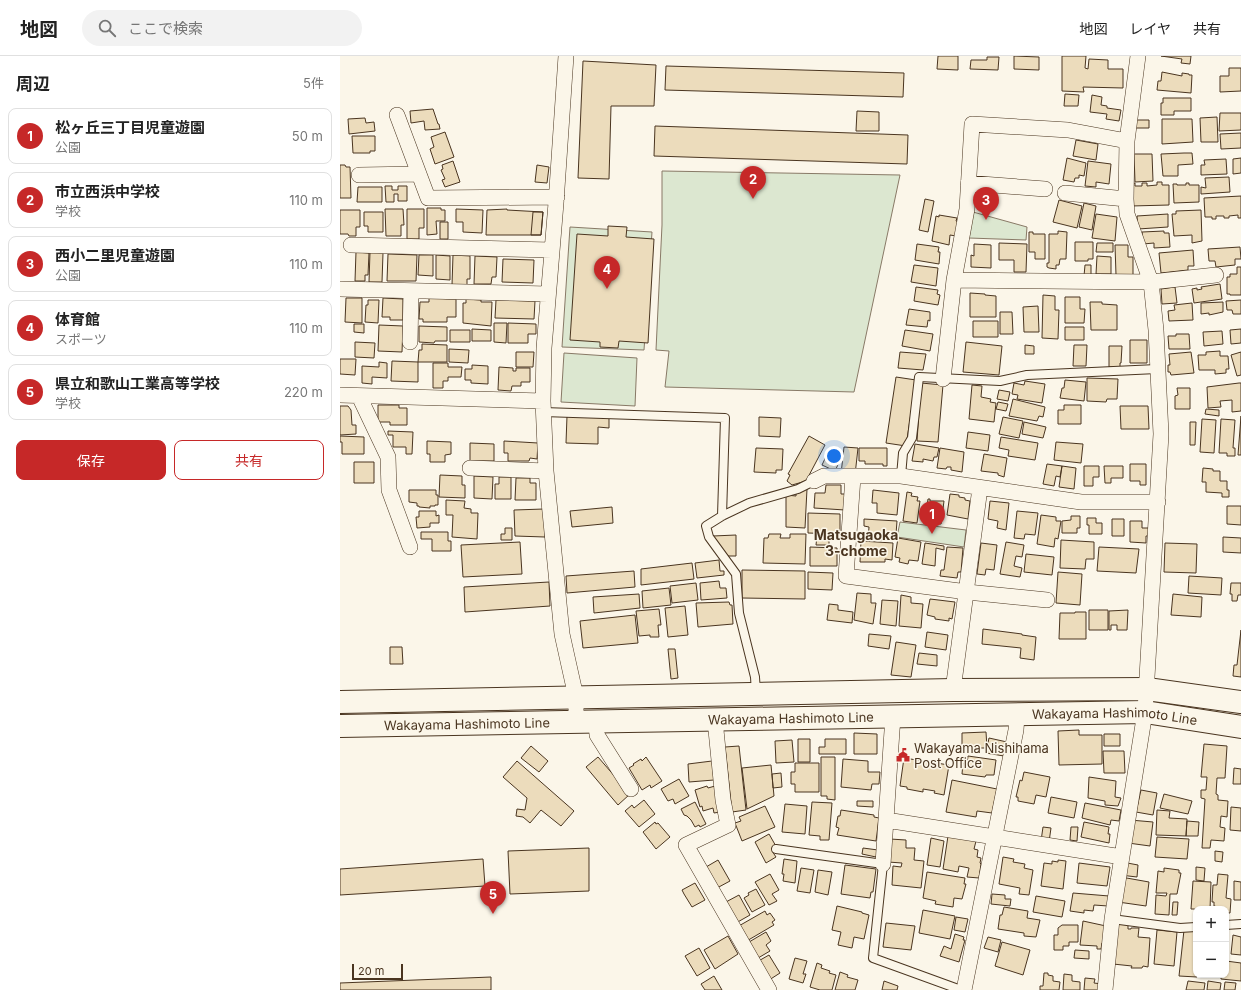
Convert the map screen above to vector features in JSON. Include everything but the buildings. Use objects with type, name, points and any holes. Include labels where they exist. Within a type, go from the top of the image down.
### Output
[{"type":"main road","name":"Wakayama Hashimoto Line","points":[[340,702],[756,693],[1147,689],[1241,702]]},
{"type":"main road","name":"Wakayama Hashimoto Line","points":[[340,726],[1145,712],[1241,727]]},
{"type":"street","points":[[566,56],[560,201],[552,250],[544,348],[543,406],[546,471],[562,634],[576,698],[586,721],[631,789]]},
{"type":"street","points":[[1105,990],[1112,919],[1145,712],[1161,434],[1156,330],[1151,282],[1127,214],[1126,199],[1127,141],[1138,56]]},
{"type":"street","points":[[397,115],[428,198],[560,201]]},
{"type":"street","points":[[943,379],[954,280],[967,209],[972,124],[1068,130],[1127,141]]},
{"type":"street","points":[[359,175],[419,174]]},
{"type":"street","points":[[968,183],[1045,189]]},
{"type":"street","points":[[1065,193],[1126,199]]},
{"type":"street","points":[[351,245],[552,250]]},
{"type":"street","points":[[954,280],[1151,282],[1216,275]]},
{"type":"street","points":[[340,289],[548,294]]},
{"type":"street","points":[[410,342],[411,291]]},
{"type":"street","points":[[340,395],[543,406]]},
{"type":"street","points":[[359,396],[388,458],[389,490],[410,547]]},
{"type":"street","points":[[470,468],[546,471]]},
{"type":"street","points":[[814,481],[824,476],[901,476],[1081,502],[1158,502]]},
{"type":"street","points":[[853,477],[846,576],[967,592],[1047,600]]},
{"type":"street","points":[[953,690],[980,488]]},
{"type":"street","points":[[964,990],[1016,730],[1017,714]]},
{"type":"street","points":[[883,864],[893,716]]},
{"type":"street","points":[[715,720],[723,800],[728,825],[686,845],[768,990]]},
{"type":"street","points":[[886,820],[1122,857]]},
{"type":"lane","points":[[901,476],[903,453],[912,438],[919,377],[1000,381],[1027,375],[1157,369]]},
{"type":"lane","points":[[543,406],[725,418],[722,516]]},
{"type":"lane","points":[[756,693],[755,678],[738,613],[736,574],[710,537],[706,526],[749,502],[798,489],[814,481]]},
{"type":"lane","points":[[776,849],[883,864],[873,958],[961,990]]},
{"type":"lane","points":[[1112,919],[1180,928],[1193,927]]},
{"type":"lane","points":[[1229,925],[1241,924]]},
{"type":"green space","points":[[662,171],[900,175],[854,392],[665,387],[669,351],[656,350],[662,225]]},
{"type":"green space","points":[[973,212],[1027,227],[1026,240],[969,238]]},
{"type":"green space","points":[[570,227],[652,232],[644,350],[562,347]]},
{"type":"green space","points":[[564,353],[637,358],[635,406],[561,402]]},
{"type":"green space","points":[[900,522],[966,530],[964,547],[897,537]]},
{"type":"place","name":"市立西浜中学校","points":[[753,199]]},
{"type":"place","name":"西小二里児童遊園","points":[[986,220]]},
{"type":"place","name":"体育館","points":[[607,289]]},
{"type":"place","name":"松ヶ丘三丁目児童遊園","points":[[932,534]]},
{"type":"place","name":"Wakayama Nishihama Post Office","points":[[903,755]]},
{"type":"place","name":"県立和歌山工業高等学校","points":[[493,914]]},
{"type":"district","name":"Matsugaoka 3-chome","points":[[856,542]]}]
